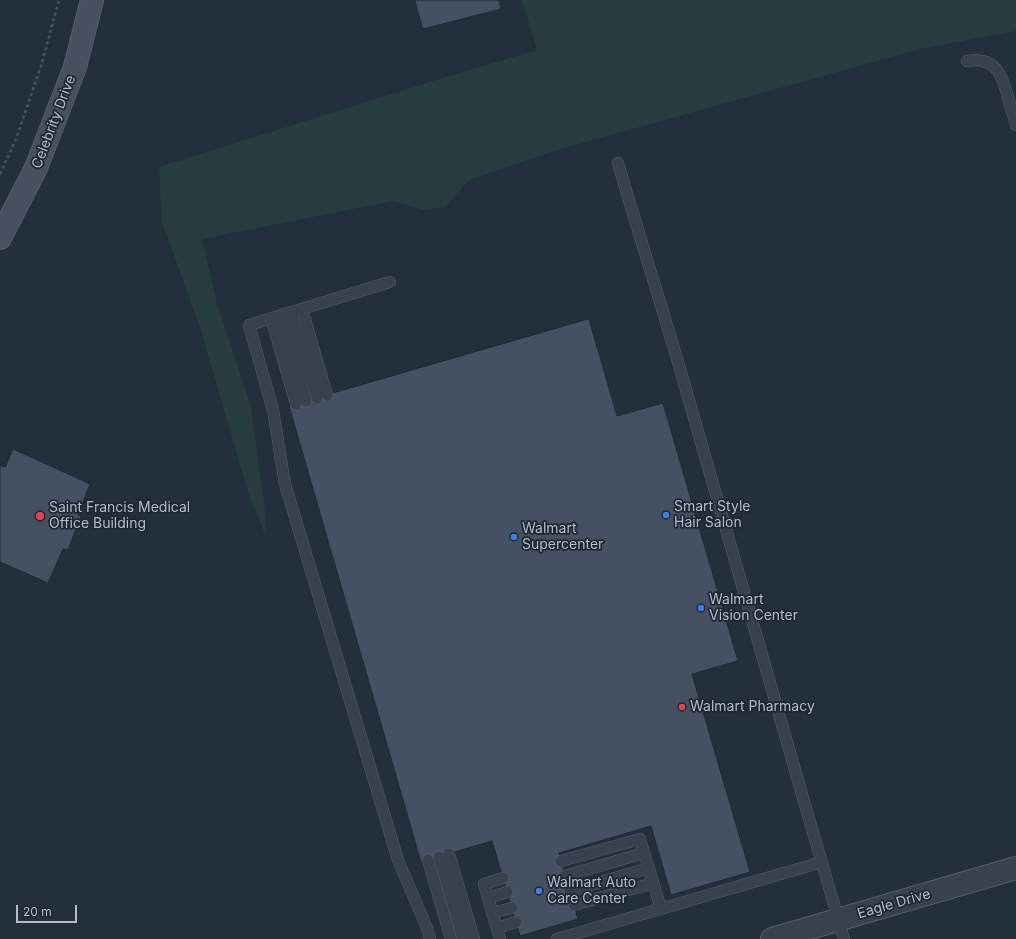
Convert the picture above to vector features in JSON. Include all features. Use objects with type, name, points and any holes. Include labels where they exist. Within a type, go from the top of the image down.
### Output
[{"type":"street","name":"Celebrity Drive","points":[[0,238],[36,168],[75,67],[92,0]]},
{"type":"street","name":"Eagle Drive","points":[[772,939],[841,929],[1016,868]]},
{"type":"lane","points":[[967,61],[979,60],[987,62],[1000,73],[1013,104],[1016,125]]},
{"type":"lane","points":[[618,163],[680,369],[701,447],[841,929]]},
{"type":"lane","points":[[390,282],[249,325],[273,410],[285,484],[398,860],[427,928],[430,939]]},
{"type":"lane","points":[[286,313],[312,400],[286,313]]},
{"type":"lane","points":[[561,861],[640,839],[661,909]]},
{"type":"lane","points":[[566,876],[644,853]]},
{"type":"lane","points":[[463,939],[444,855],[474,939]]},
{"type":"lane","points":[[428,860],[451,939]]},
{"type":"lane","points":[[557,939],[822,862]]},
{"type":"lane","points":[[570,891],[649,868]]},
{"type":"lane","points":[[500,939],[484,884],[503,878]]},
{"type":"lane","points":[[574,905],[653,883]]},
{"type":"lane","points":[[488,898],[507,892]]},
{"type":"lane","points":[[492,913],[512,908]]},
{"type":"lane","points":[[497,928],[516,922]]},
{"type":"path","points":[[0,174],[16,139],[41,66],[59,0]]},
{"type":"green space","points":[[522,0],[1016,0],[1016,31],[924,48],[557,150],[469,180],[445,207],[424,210],[393,201],[202,239],[217,304],[251,407],[265,513],[266,537],[248,492],[200,327],[162,222],[159,167],[436,80],[537,50]]},
{"type":"building","points":[[415,0],[499,0],[501,9],[423,29]]},
{"type":"building","name":"Walmart Supercenter","points":[[589,319],[617,416],[663,403],[738,661],[692,674],[750,872],[671,895],[651,826],[559,853],[578,919],[520,936],[492,841],[421,862],[289,406]]},
{"type":"building","name":"Saint Francis Medical Office Building","points":[[13,449],[90,484],[78,515],[81,516],[68,550],[63,549],[48,583],[0,562],[0,465],[5,467]]},
{"type":"place","name":"Smart Style Hair Salon","points":[[666,515]]},
{"type":"place","name":"Saint Francis Medical Office Building","points":[[40,516]]},
{"type":"place","name":"Walmart Supercenter","points":[[514,537]]},
{"type":"place","name":"Walmart Vision Center","points":[[701,608]]},
{"type":"place","name":"Walmart Pharmacy","points":[[682,707]]},
{"type":"place","name":"Walmart Auto Care Center","points":[[539,891]]}]
